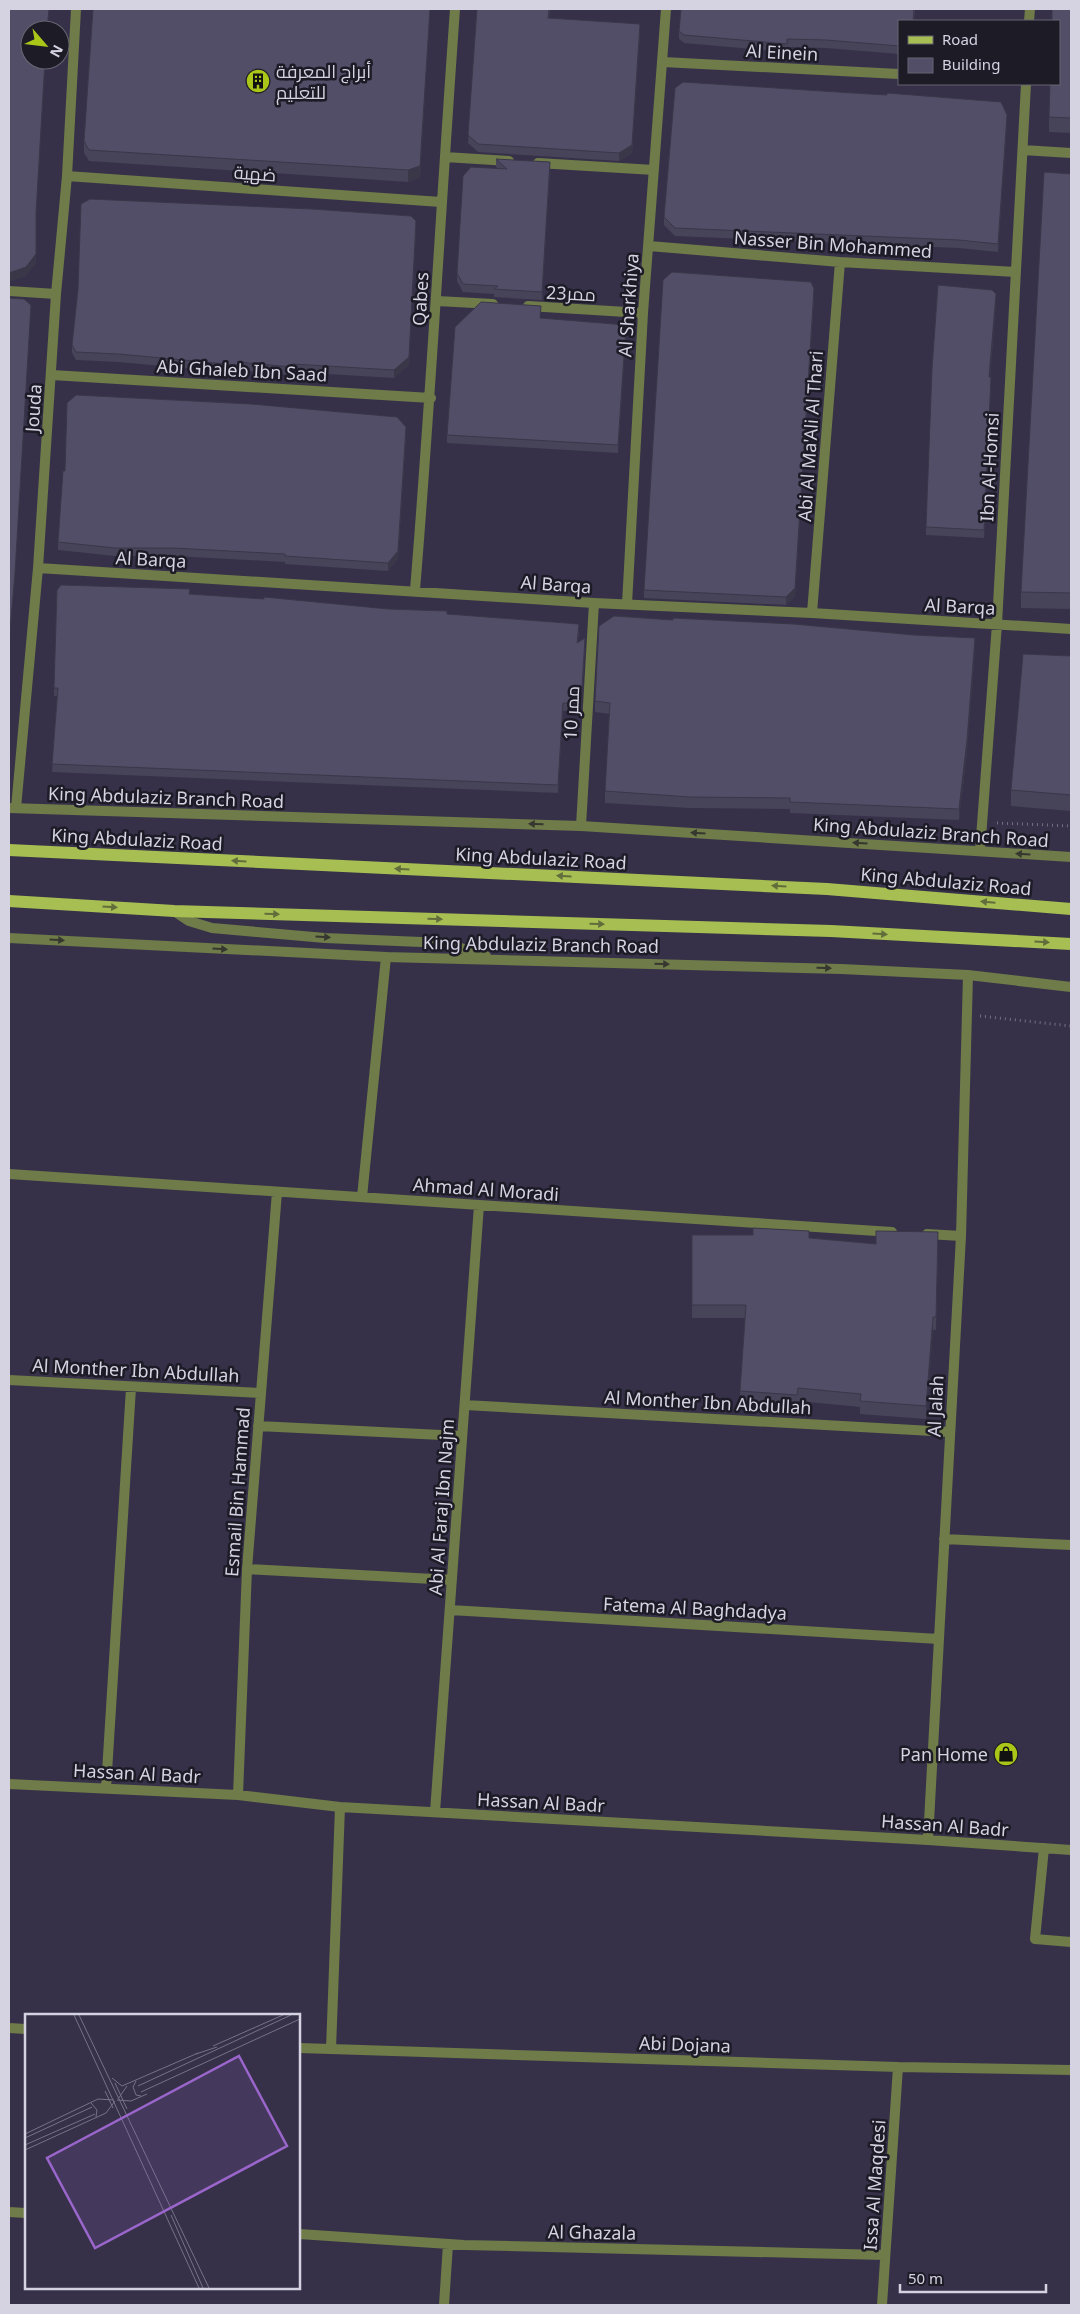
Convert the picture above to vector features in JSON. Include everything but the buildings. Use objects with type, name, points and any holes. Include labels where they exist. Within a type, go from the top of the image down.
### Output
[{"type":"main road","name":"King Abdulaziz Road","points":[[9,850],[828,888],[1071,909]]},
{"type":"main road","points":[[9,901],[174,911],[831,931],[1071,944]]},
{"type":"street","name":"Jouda","points":[[12,808],[38,568],[56,294],[68,176],[76,9]]},
{"type":"street","name":"Qabes","points":[[415,590],[437,301],[441,202],[455,9]]},
{"type":"street","name":"Al Sharkhiya","points":[[627,604],[643,313],[666,9]]},
{"type":"street","name":"Al Einein","points":[[663,62],[898,74]]},
{"type":"street","name":"Ibn Al-Homsi","points":[[980,851],[997,624],[1026,85]]},
{"type":"street","points":[[1023,150],[1071,153]]},
{"type":"street","points":[[445,157],[654,170]]},
{"type":"street","name":"ضهية","points":[[68,176],[441,202]]},
{"type":"street","name":"Nasser Bin Mohammed","points":[[649,246],[840,262],[1016,272]]},
{"type":"street","name":"Abi Al Ma'Ali Al Thari","points":[[812,613],[840,262]]},
{"type":"street","points":[[9,291],[56,294]]},
{"type":"street","name":"ممر23","points":[[437,301],[643,313]]},
{"type":"street","name":"Abi Ghaleb Ibn Saad","points":[[52,375],[430,398]]},
{"type":"street","name":"Al Barqa","points":[[38,568],[415,590],[594,603],[812,613],[1071,629]]},
{"type":"street","name":"ممر 10","points":[[581,826],[594,603]]},
{"type":"street","name":"King Abdulaziz Branch Road","points":[[12,808],[581,826],[1071,857]]},
{"type":"street","points":[[174,911],[189,921],[212,928],[325,938],[445,943],[494,959]]},
{"type":"street","name":"King Abdulaziz Branch Road","points":[[9,938],[386,957],[831,968],[968,975],[1071,987]]},
{"type":"street","points":[[362,1197],[386,957]]},
{"type":"street","name":"Al Jalah","points":[[928,1840],[960,1236],[968,975]]},
{"type":"street","name":"Ahmad Al Moradi","points":[[9,1174],[960,1236]]},
{"type":"street","name":"Esmail Bin Hammad","points":[[238,1795],[247,1569],[277,1192]]},
{"type":"street","name":"Abi Al Faraj Ibn Najm","points":[[435,1812],[479,1205]]},
{"type":"street","name":"Al Monther Ibn Abdullah","points":[[9,1380],[131,1388],[261,1393]]},
{"type":"street","points":[[106,1788],[131,1388]]},
{"type":"street","name":"Al Monther Ibn Abdullah","points":[[465,1405],[950,1432]]},
{"type":"street","points":[[258,1426],[462,1436]]},
{"type":"street","points":[[944,1539],[1071,1545]]},
{"type":"street","points":[[247,1569],[452,1580]]},
{"type":"street","name":"Fatema Al Baghdadya","points":[[450,1610],[939,1639]]},
{"type":"street","name":"Hassan Al Badr","points":[[9,1784],[238,1795],[340,1806],[1071,1850]]},
{"type":"street","points":[[331,2049],[340,1806]]},
{"type":"street","points":[[1044,1848],[1035,1940],[1071,1942]]},
{"type":"street","points":[[9,2028],[25,2029]]},
{"type":"street","name":"Abi Dojana","points":[[300,2048],[898,2068],[1071,2070]]},
{"type":"street","name":"Issa Al Maqdesi","points":[[882,2305],[898,2068]]},
{"type":"street","points":[[9,2212],[25,2213]]},
{"type":"street","name":"Al Ghazala","points":[[300,2234],[448,2244],[885,2256]]},
{"type":"street","points":[[444,2305],[448,2244]]},
{"type":"path","points":[[982,823],[1071,826]]},
{"type":"path","points":[[967,1015],[1071,1026]]},
{"type":"place","name":"أبراج المعرفة للتعليم","points":[[258,81]]},
{"type":"place","name":"Pan Home","points":[[1006,1754]]}]
